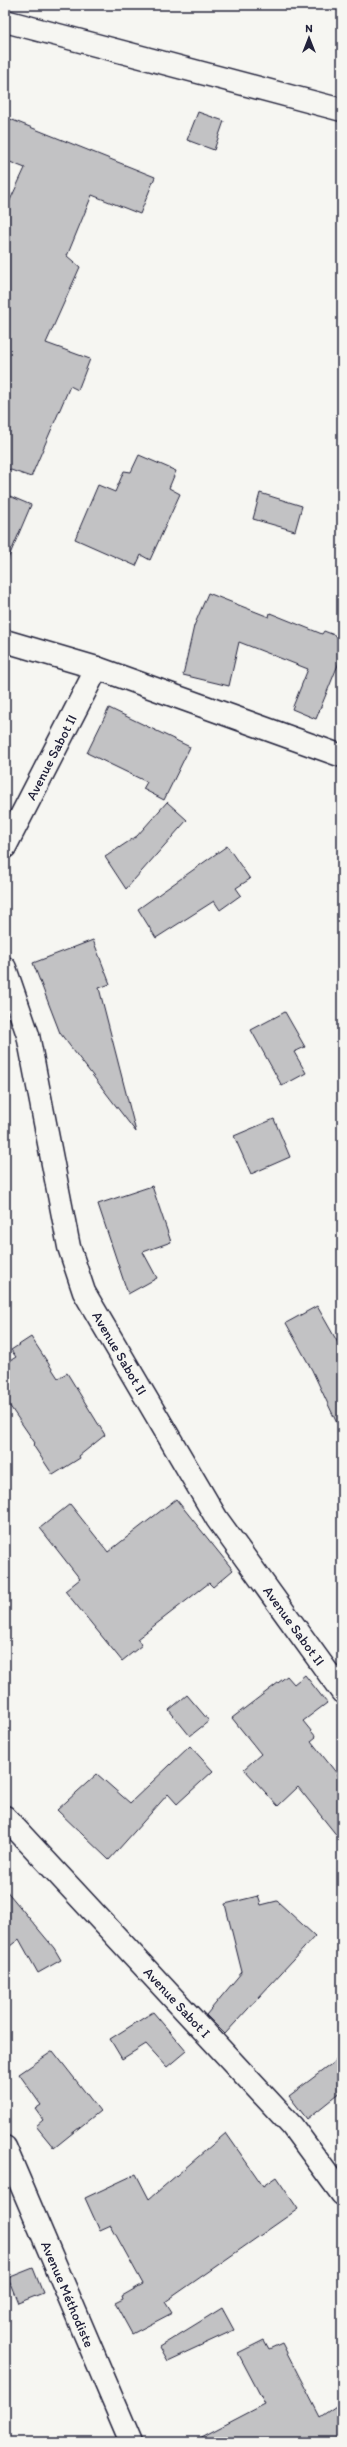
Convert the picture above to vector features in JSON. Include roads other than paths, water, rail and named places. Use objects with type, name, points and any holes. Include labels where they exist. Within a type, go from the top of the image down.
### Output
[{"type":"street","points":[[5,21],[342,110]]},
{"type":"street","points":[[5,641],[97,668],[342,756]]},
{"type":"street","name":"Avenue Sabot II","points":[[5,847],[97,668]]},
{"type":"street","name":"Avenue Sabot II","points":[[5,968],[28,1035],[67,1240],[84,1292],[217,1519],[342,1692]]},
{"type":"street","name":"Avenue Sabot I","points":[[5,1817],[292,2126],[342,2194]]},
{"type":"street","name":"Avenue Méthodiste","points":[[5,2147],[131,2442]]}]
